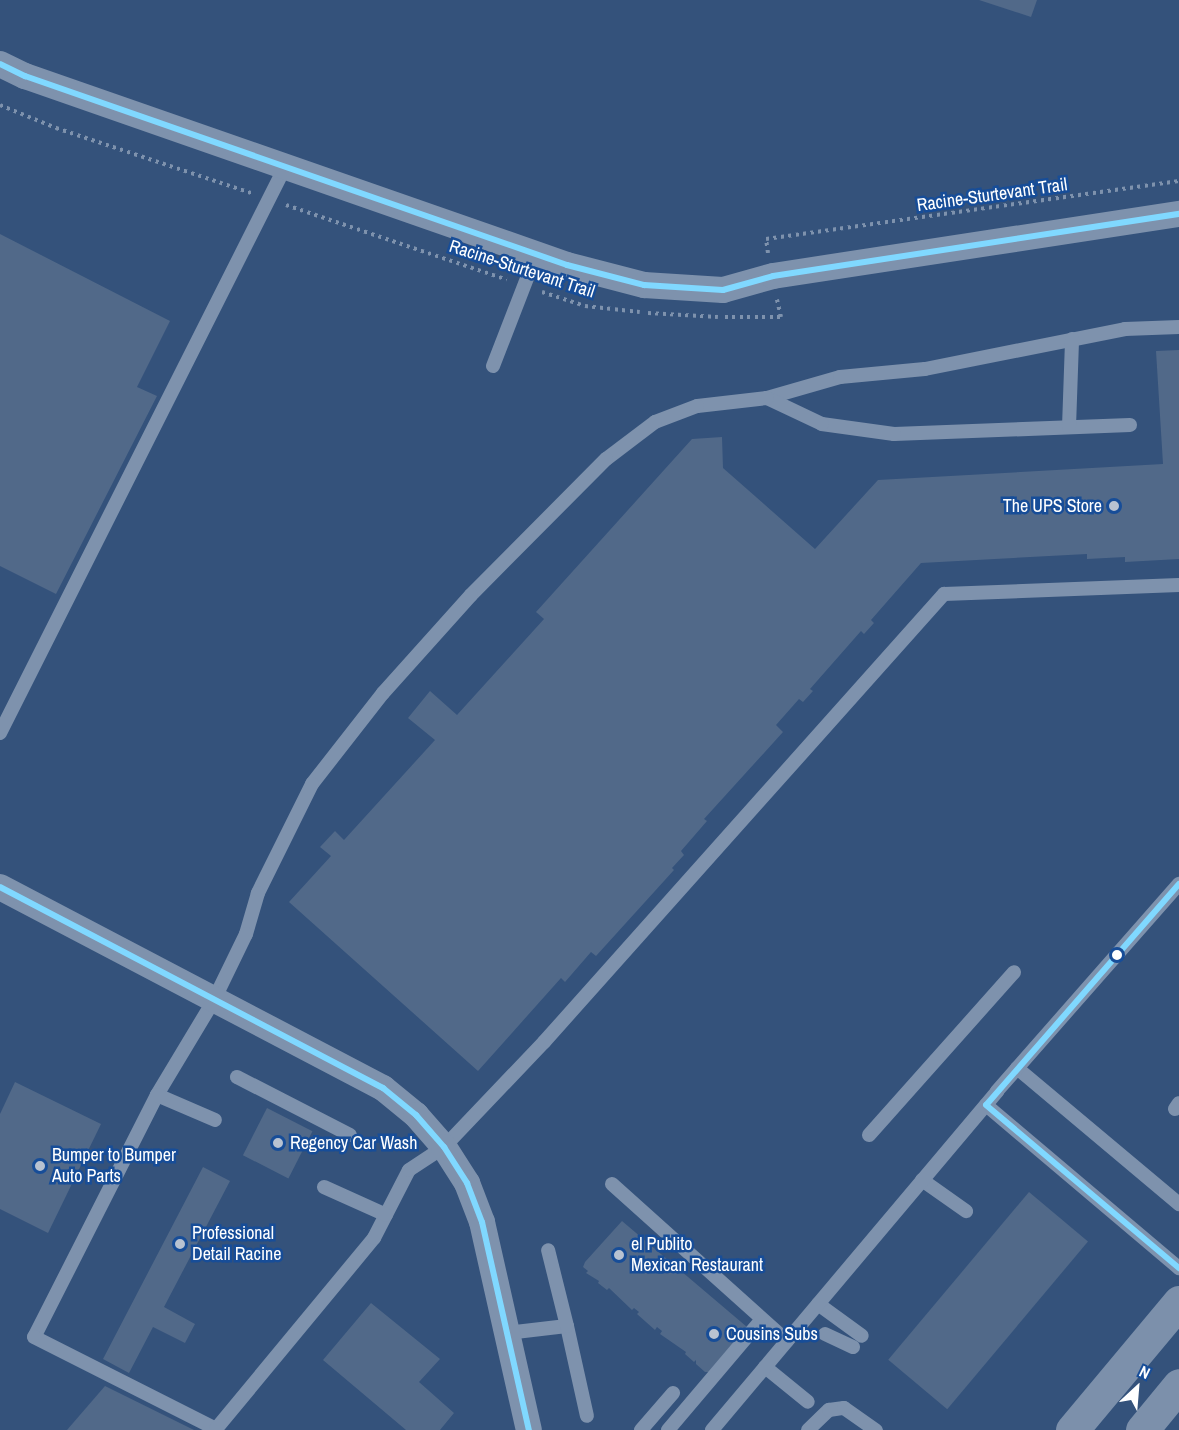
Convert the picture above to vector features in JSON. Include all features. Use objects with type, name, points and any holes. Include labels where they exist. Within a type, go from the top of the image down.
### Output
[{"type":"main road","points":[[1072,1430],[1179,1302]]},
{"type":"main road","points":[[1098,1430],[1179,1329]]},
{"type":"main road","points":[[1142,1430],[1179,1385]]},
{"type":"street","points":[[0,64],[25,76],[536,255],[605,276],[683,289],[723,290],[773,276],[1179,214]]},
{"type":"street","points":[[0,887],[383,1088],[416,1115],[444,1146],[466,1183],[482,1222],[529,1430]]},
{"type":"lane","points":[[0,733],[285,167]]},
{"type":"lane","points":[[493,366],[536,255]]},
{"type":"lane","points":[[1179,327],[1125,329],[926,369],[840,377],[767,398],[697,406],[655,422],[606,459],[471,595],[383,693],[312,784],[258,893],[246,934],[214,1000],[157,1095],[34,1337],[216,1429],[374,1238],[409,1170],[444,1146],[544,1042],[944,594],[1179,585]]},
{"type":"lane","points":[[1069,427],[1072,339]]},
{"type":"lane","points":[[767,398],[822,424],[894,434],[1130,425]]},
{"type":"lane","points":[[712,1430],[1017,1068],[1179,884]]},
{"type":"lane","points":[[869,1135],[1014,972]]},
{"type":"lane","points":[[1017,1068],[1179,1204]]},
{"type":"lane","points":[[237,1077],[350,1135]]},
{"type":"lane","points":[[157,1095],[215,1120]]},
{"type":"lane","points":[[986,1105],[1179,1268]]},
{"type":"lane","points":[[922,1180],[966,1211]]},
{"type":"lane","points":[[612,1184],[787,1341]]},
{"type":"lane","points":[[324,1187],[386,1215]]},
{"type":"lane","points":[[549,1250],[587,1416]]},
{"type":"lane","points":[[818,1304],[857,1342],[825,1334]]},
{"type":"lane","points":[[668,1430],[762,1319]]},
{"type":"lane","points":[[507,1333],[567,1326]]},
{"type":"lane","points":[[765,1367],[808,1402]]},
{"type":"lane","points":[[641,1430],[673,1393]]},
{"type":"lane","points":[[808,1430],[829,1410],[844,1408],[876,1430]]},
{"type":"path","name":"Racine-Sturtevant Trail","points":[[0,105],[56,128],[585,306],[690,318],[780,317],[766,239],[1179,181]]},
{"type":"building","points":[[979,0],[1037,0],[1031,17]]},
{"type":"building","points":[[0,234],[170,321],[137,387],[157,396],[56,594],[0,566]]},
{"type":"building","points":[[1179,350],[1179,559],[1125,562],[1125,557],[1087,559],[1087,554],[921,563],[871,620],[874,623],[864,634],[861,631],[810,689],[813,691],[803,702],[799,699],[776,725],[783,732],[704,819],[707,821],[681,851],[684,855],[672,868],[674,870],[596,956],[591,952],[565,982],[561,978],[478,1071],[289,902],[331,856],[320,847],[335,831],[344,840],[435,740],[408,718],[430,691],[457,715],[544,619],[536,612],[692,439],[722,437],[723,468],[815,549],[878,480],[1163,464],[1156,351]]},
{"type":"building","name":"Bumper to Bumper Auto Parts","points":[[15,1082],[101,1124],[48,1233],[0,1209],[0,1114]]},
{"type":"building","name":"Regency Car Wash","points":[[267,1108],[312,1131],[288,1178],[243,1155]]},
{"type":"building","name":"Professional Detail Racine","points":[[203,1167],[230,1181],[164,1307],[195,1324],[185,1343],[153,1327],[129,1373],[103,1359]]},
{"type":"building","points":[[1029,1192],[1088,1241],[947,1409],[888,1360]]},
{"type":"building","points":[[622,1221],[747,1327],[709,1372],[705,1372],[696,1364],[696,1360],[694,1362],[685,1354],[686,1352],[660,1334],[662,1331],[657,1327],[655,1330],[637,1314],[639,1312],[634,1308],[632,1310],[609,1288],[607,1290],[598,1283],[599,1281],[586,1273],[588,1271],[583,1267],[585,1262]]},
{"type":"building","points":[[371,1303],[440,1359],[419,1382],[454,1413],[440,1430],[406,1430],[323,1360]]},
{"type":"building","points":[[105,1386],[194,1430],[67,1430]]},
{"type":"transit line","points":[[0,64],[25,76],[567,265],[644,285],[723,290],[773,276],[1179,214]]},
{"type":"transit line","points":[[1179,884],[986,1105],[1179,1268]]},
{"type":"transit line","points":[[0,887],[383,1088],[416,1115],[444,1147],[467,1183],[482,1222],[529,1430]]},
{"type":"place","name":"The UPS Store","points":[[1114,506]]},
{"type":"place","name":"Regency Car Wash","points":[[278,1143]]},
{"type":"place","name":"Bumper to Bumper Auto Parts","points":[[40,1166]]},
{"type":"place","name":"Professional Detail Racine","points":[[180,1244]]},
{"type":"place","name":"el Publito Mexican Restaurant","points":[[619,1255]]},
{"type":"place","name":"Cousins Subs","points":[[714,1334]]}]
